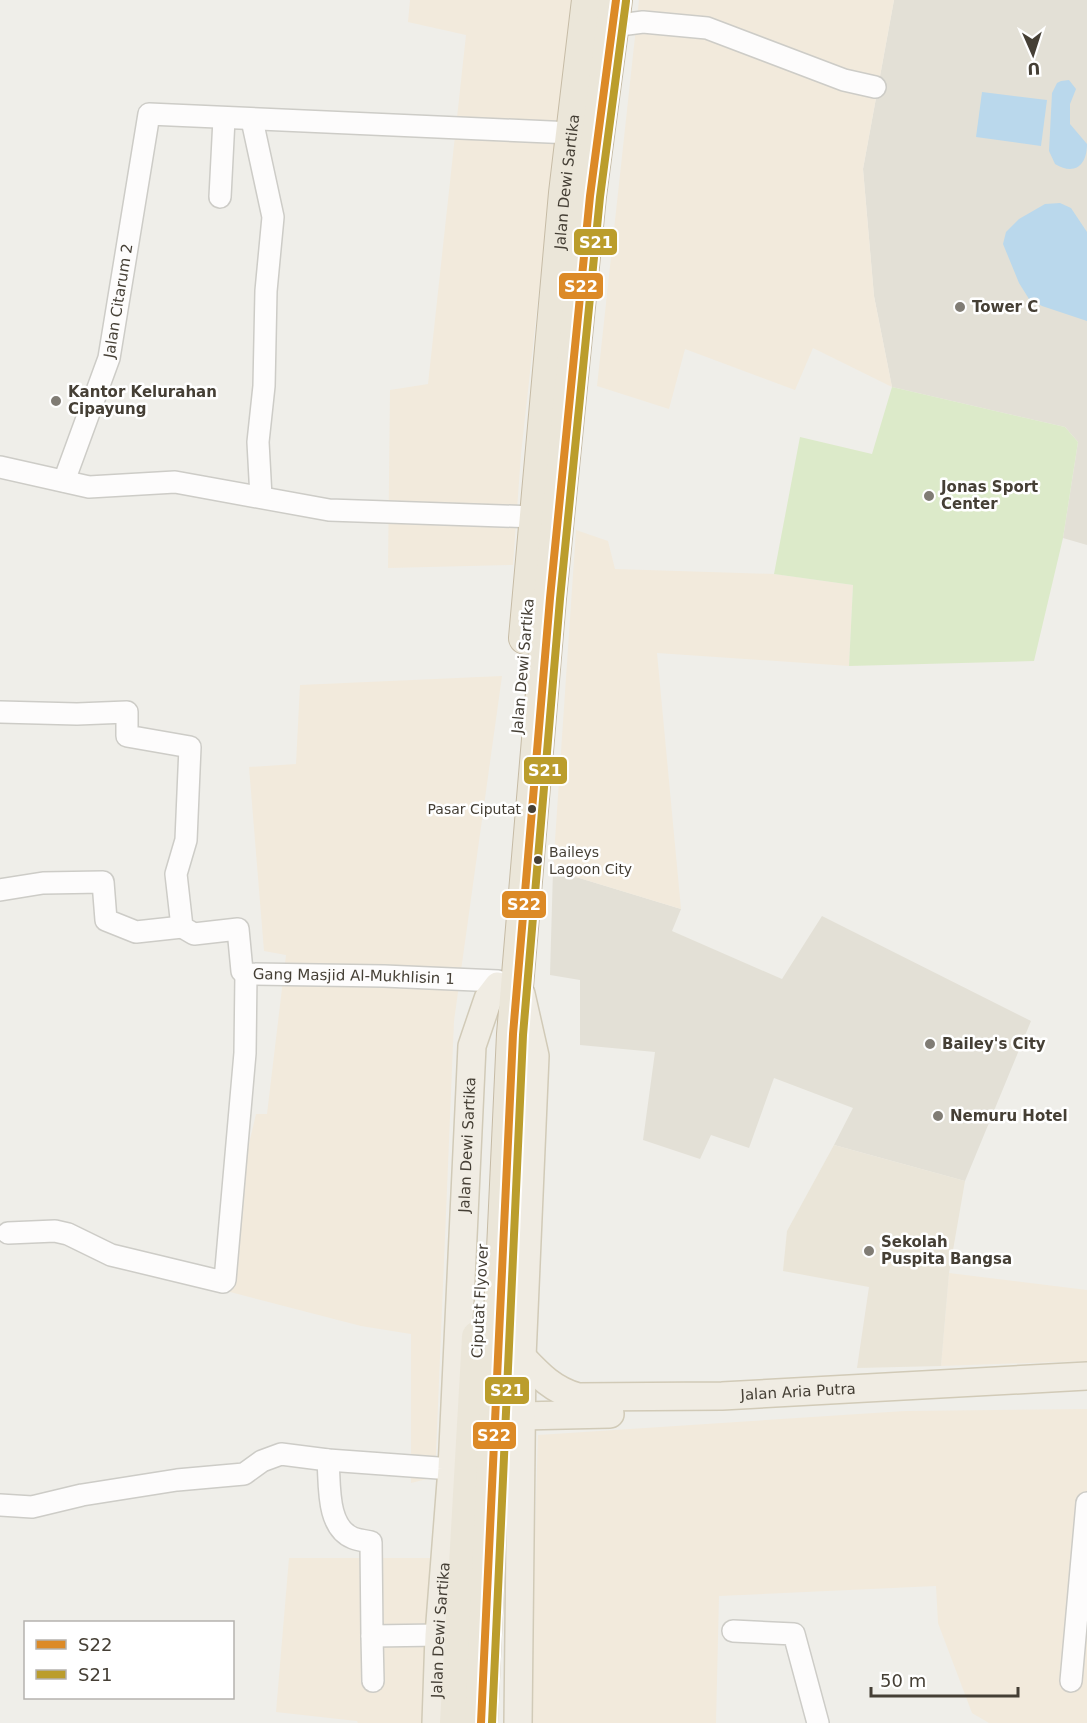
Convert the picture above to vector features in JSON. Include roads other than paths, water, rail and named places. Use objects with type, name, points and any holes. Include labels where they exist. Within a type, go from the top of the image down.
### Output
[{"type":"highway","name":"Jalan Dewi Sartika","points":[[505,983],[546,639],[578,194],[572,133],[588,0]]},
{"type":"highway","name":"Jalan Dewi Sartika","points":[[505,983],[535,517],[578,194],[614,13]]},
{"type":"highway","name":"Ciputat Flyover","points":[[482,1723],[505,983]]},
{"type":"highway","name":"Ciputat Flyover","points":[[456,1723],[504,1035]]},
{"type":"main road","name":"Jalan Dewi Sartika","points":[[436,1723],[439,1635],[452,1469],[472,1046],[488,999],[505,983],[535,1056],[522,1357],[518,1723]]},
{"type":"main road","name":"Jalan Aria Putra","points":[[522,1357],[545,1381],[562,1392],[578,1397],[722,1404],[1087,1393]]},
{"type":"main road","name":"Jalan Aria Putra","points":[[521,1416],[722,1404],[1087,1376]]},
{"type":"street","points":[[614,13],[644,22],[707,28],[844,80],[875,87]]},
{"type":"street","name":"Jalan Citarum 2","points":[[64,481],[109,358],[149,114],[224,118]]},
{"type":"street","points":[[220,197],[224,118],[572,133]]},
{"type":"street","points":[[252,120],[273,217],[266,291],[264,386],[258,442],[261,496]]},
{"type":"street","points":[[0,466],[89,487],[175,482],[329,510],[535,517]]},
{"type":"street","points":[[0,712],[77,714],[128,712],[128,736],[190,747],[186,840],[176,874],[182,927],[136,932],[106,920],[103,882],[44,883],[0,890]]},
{"type":"street","name":"Gang Masjid Al-Mukhlisin 1","points":[[182,927],[194,934],[238,929],[242,971],[246,974],[384,976],[505,983]]},
{"type":"street","points":[[8,1233],[62,1232],[111,1255],[223,1282],[225,1280],[245,1053],[246,974]]},
{"type":"street","points":[[0,1505],[32,1507],[124,1488],[177,1480],[244,1474],[262,1461],[281,1454],[328,1460],[452,1469]]},
{"type":"street","points":[[328,1460],[333,1514],[338,1525],[352,1538],[371,1542],[373,1681]]},
{"type":"street","points":[[1071,1681],[1087,1503]]},
{"type":"street","points":[[733,1631],[794,1634],[818,1723]]},
{"type":"street","points":[[372,1636],[439,1635]]},
{"type":"water","points":[[1069,80],[1076,89],[1070,104],[1070,124],[1087,144],[1082,163],[1068,169],[1055,164],[1049,151],[1052,93],[1057,83]]},
{"type":"water","points":[[982,92],[1047,100],[1041,146],[976,137]]},
{"type":"water","points":[[1060,203],[1071,208],[1087,232],[1087,321],[1042,306],[1029,299],[1019,283],[1003,244],[1006,232],[1019,219],[1045,204]]},
{"type":"place","name":"Tower C","points":[[960,307]]},
{"type":"place","name":"Kantor Kelurahan Cipayung","points":[[56,401]]},
{"type":"place","name":"Jonas Sport Center","points":[[929,496]]},
{"type":"place","name":"Pasar Ciputat","points":[[532,809]]},
{"type":"place","name":"Baileys Lagoon City","points":[[538,860]]},
{"type":"place","name":"Bailey's City","points":[[930,1044]]},
{"type":"place","name":"Nemuru Hotel","points":[[938,1116]]},
{"type":"place","name":"Sekolah Puspita Bangsa","points":[[869,1251]]}]
